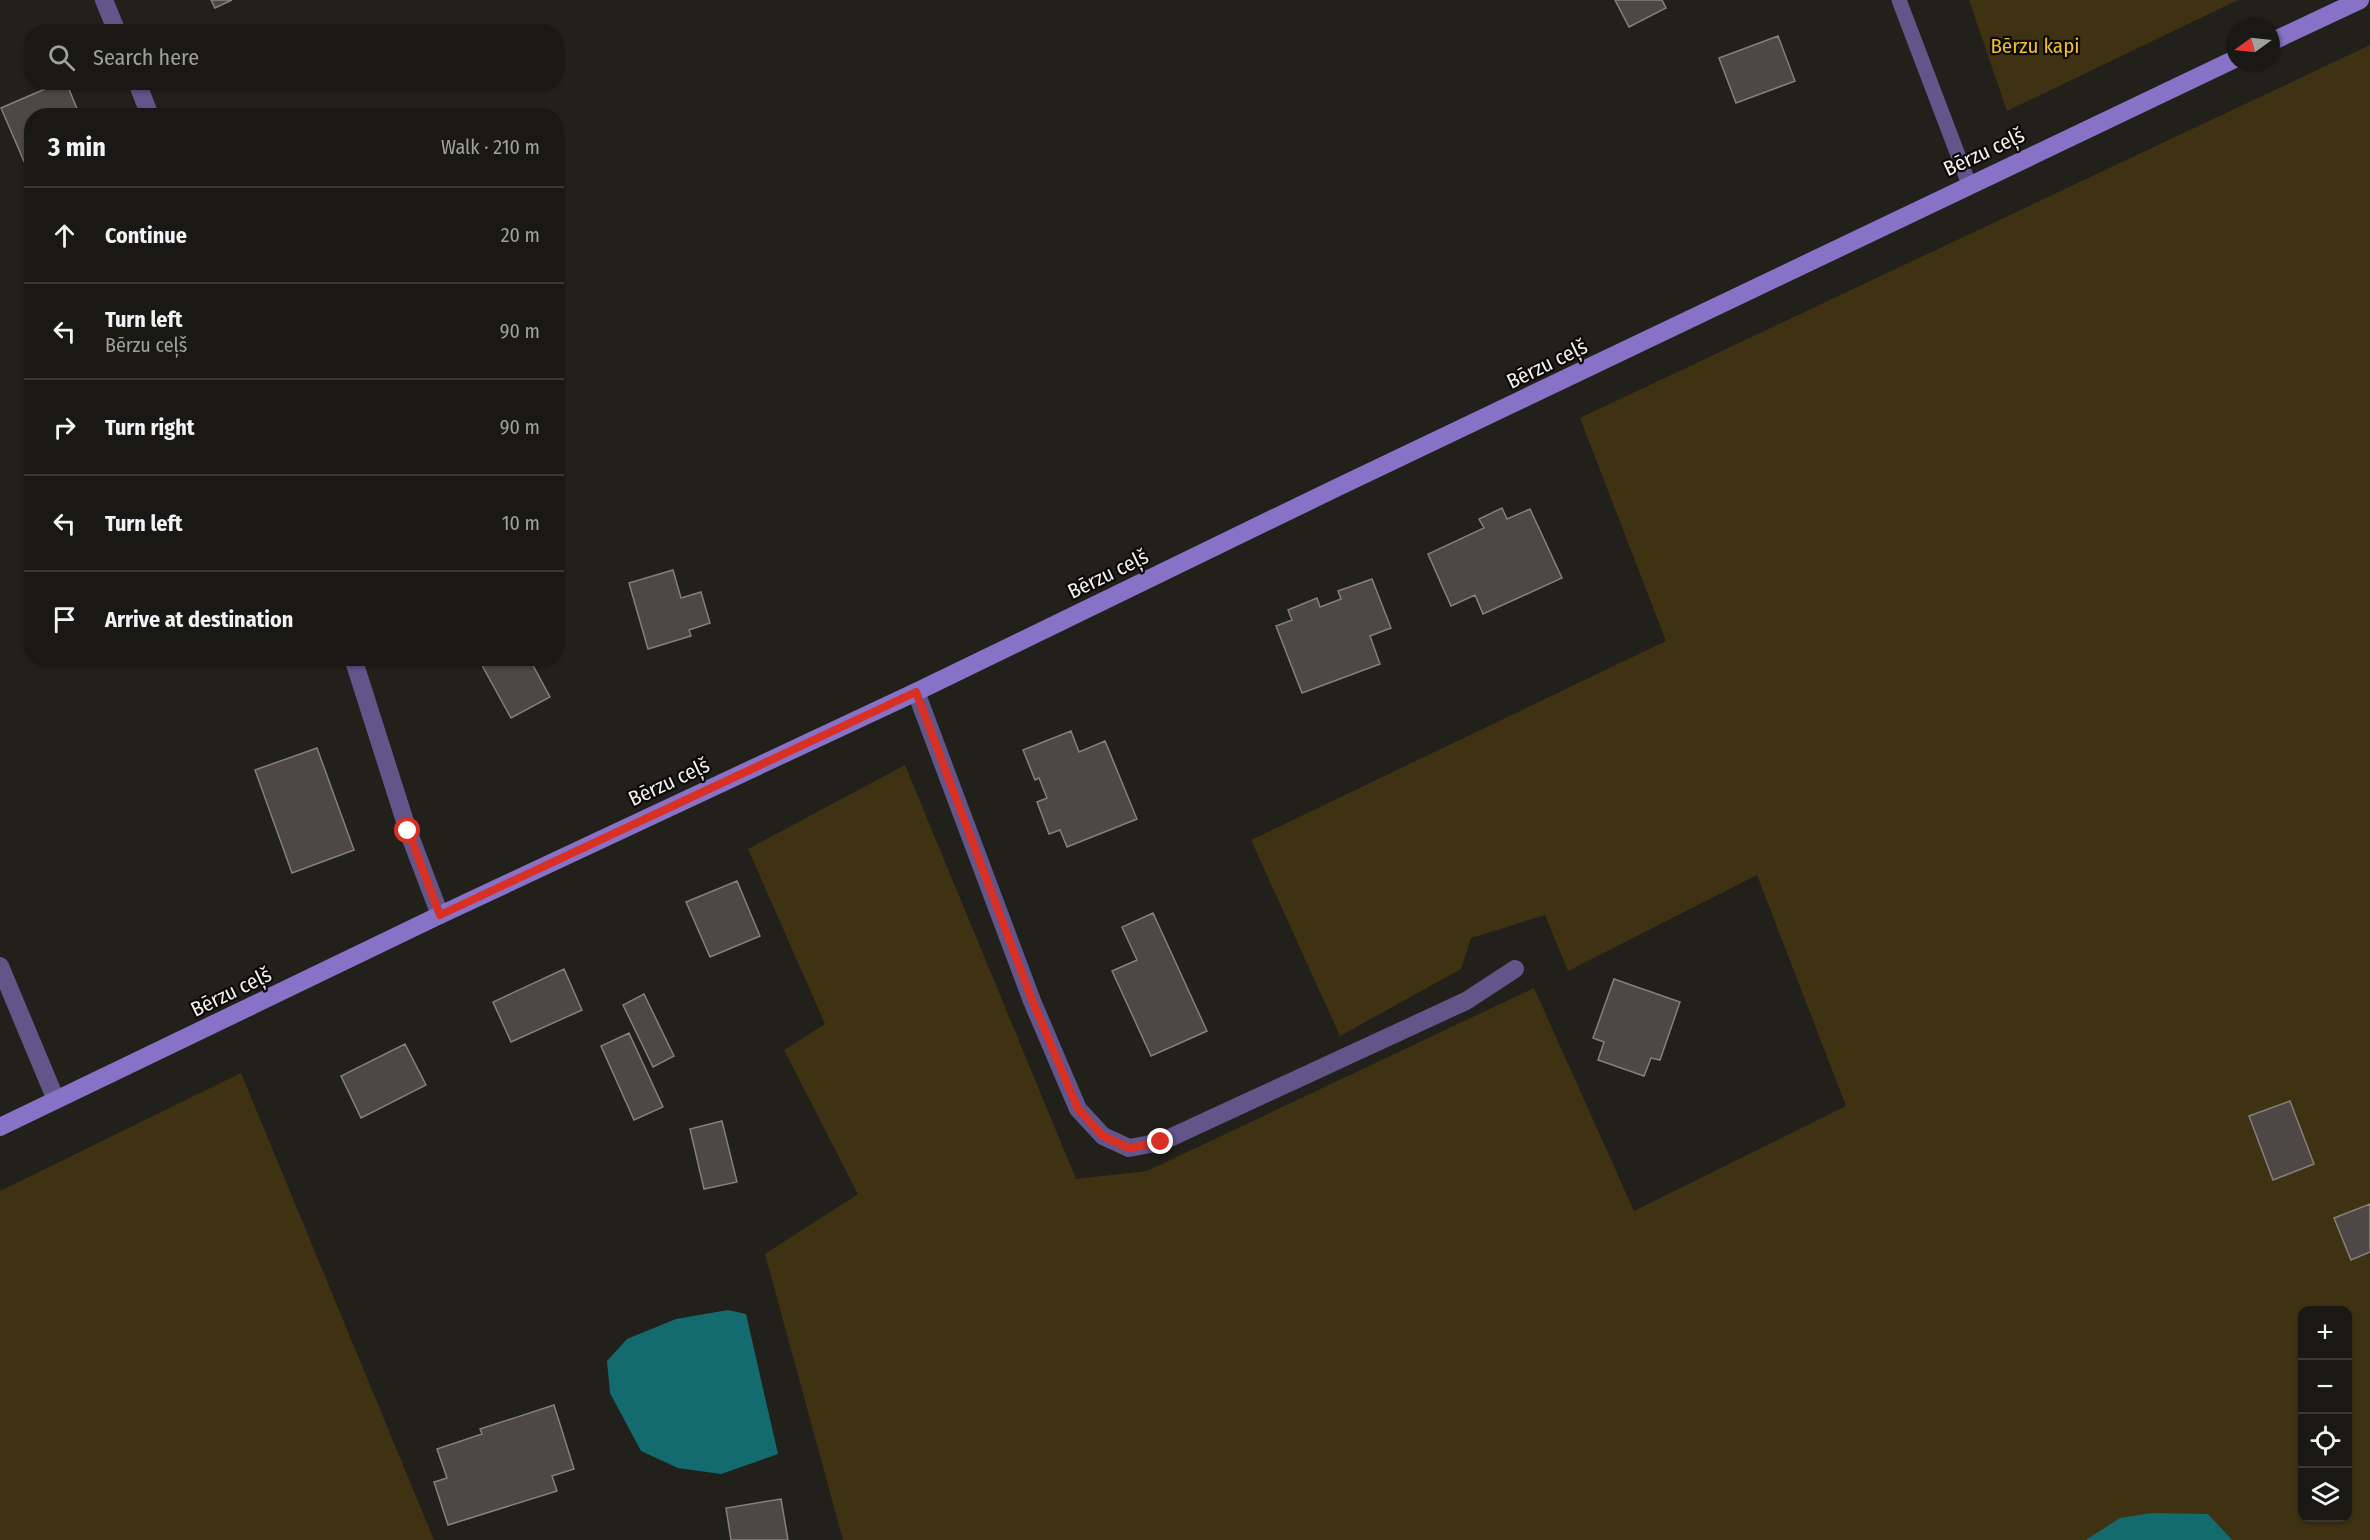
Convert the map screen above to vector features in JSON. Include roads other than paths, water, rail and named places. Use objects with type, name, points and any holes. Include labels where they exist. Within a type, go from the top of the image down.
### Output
[{"type":"street","points":[[104,0],[114,24]]},
{"type":"street","points":[[2280,38],[2360,0]]},
{"type":"street","name":"Bērzu ceļš","points":[[0,1127],[242,1013],[440,915],[916,692],[1969,184],[2226,63]]},
{"type":"street","points":[[140,90],[147,108]]},
{"type":"street","points":[[356,666],[408,831],[440,915]]},
{"type":"street","points":[[916,692],[1032,1000],[1078,1109],[1103,1136],[1129,1148],[1161,1142],[1444,1011],[1515,969]]},
{"type":"street","points":[[0,966],[56,1100]]},
{"type":"lane","points":[[1899,0],[1969,184]]},
{"type":"water","points":[[728,1310],[746,1314],[778,1454],[721,1474],[678,1468],[641,1451],[610,1393],[607,1361],[627,1339],[676,1319]]},
{"type":"water","points":[[2152,1513],[2208,1514],[2232,1540],[2086,1540],[2120,1518]]},
{"type":"park label","name":"Bērzu kapi","points":[[2035,46]]}]
